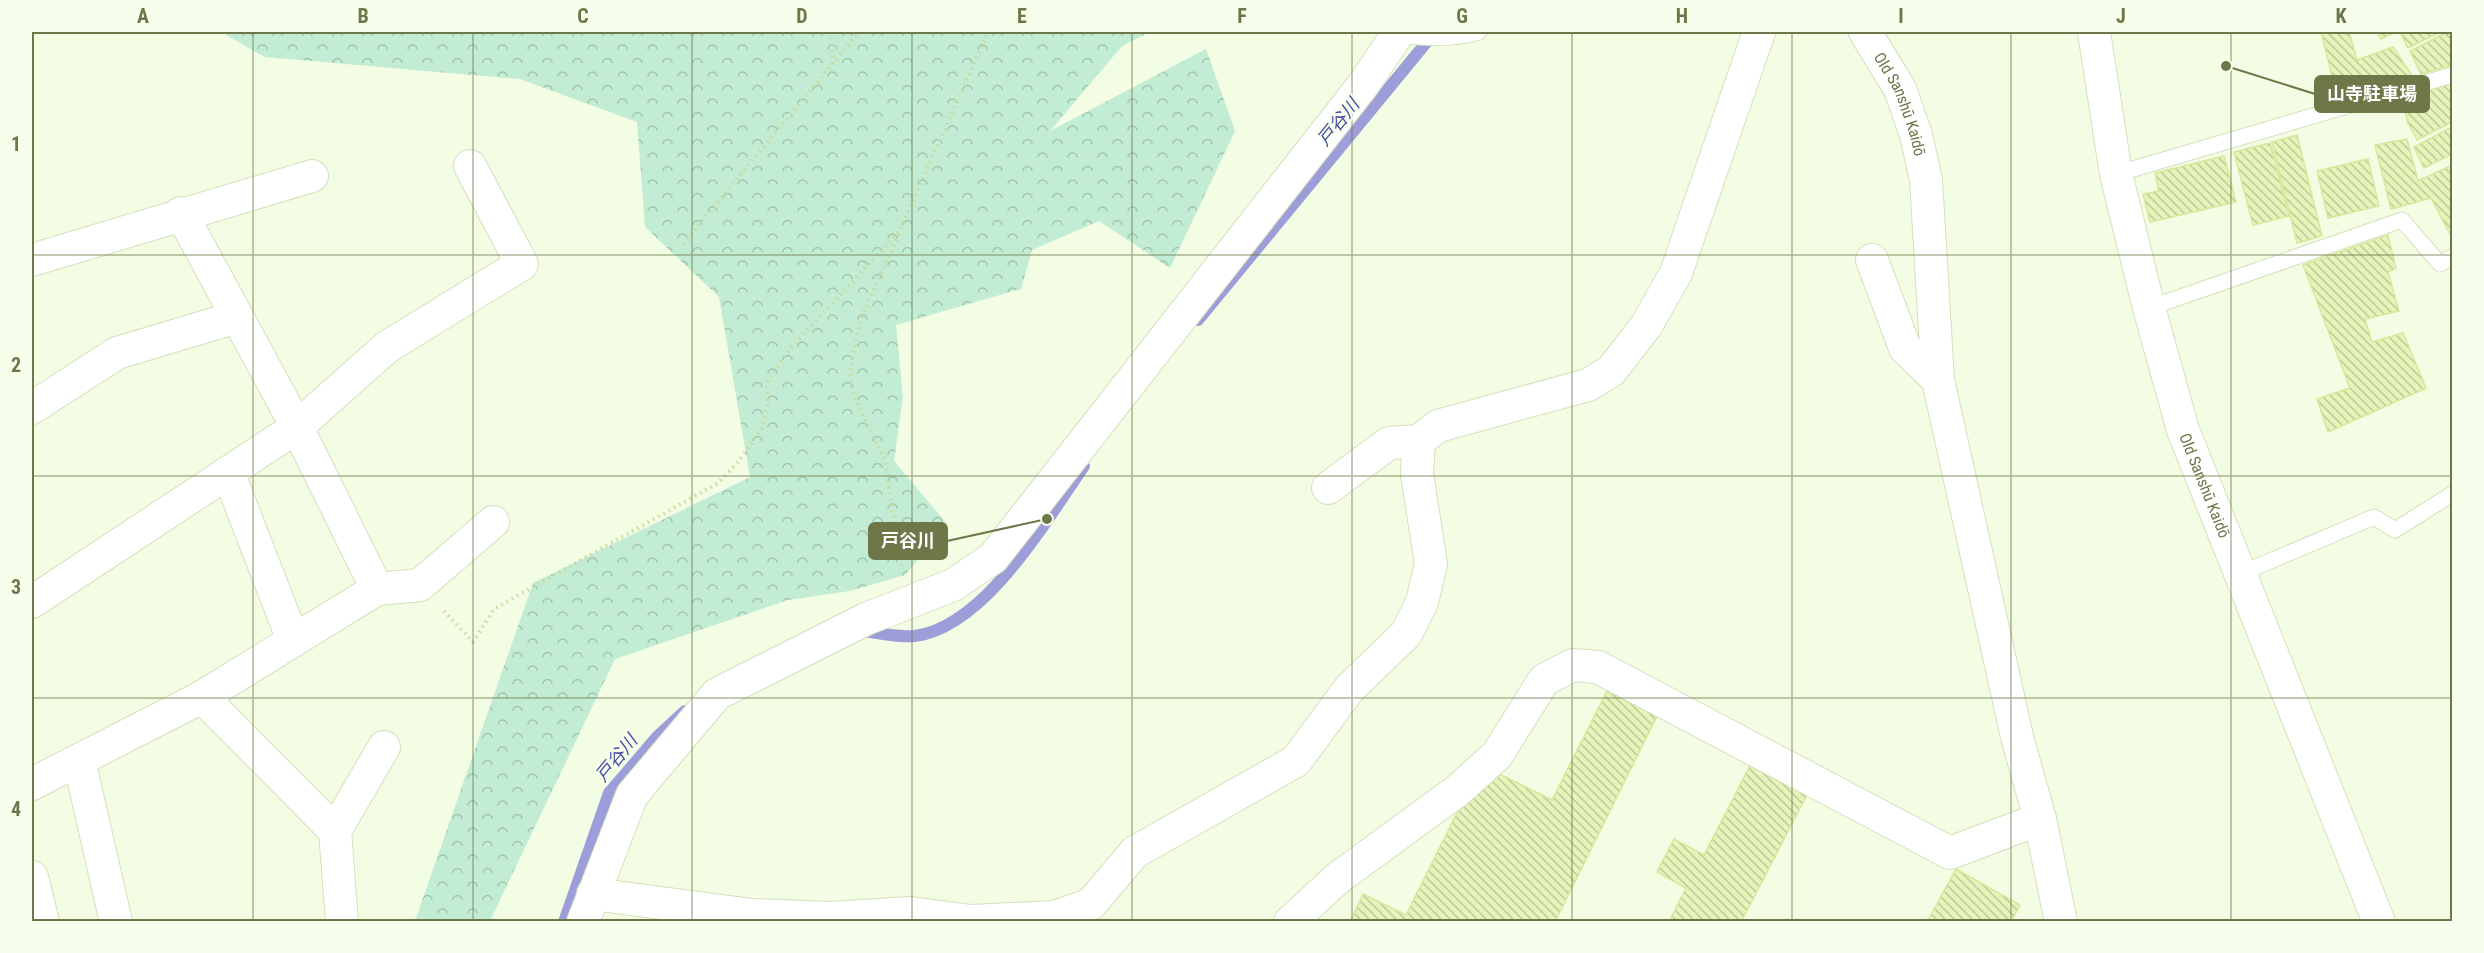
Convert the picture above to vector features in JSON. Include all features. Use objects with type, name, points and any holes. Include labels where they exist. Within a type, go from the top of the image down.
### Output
[{"type":"street","points":[[1328,488],[1389,443],[1419,441],[1438,426],[1588,385],[1611,371],[1646,326],[1676,273],[1759,32]]},
{"type":"street","name":"Old Sanshū Kaidō","points":[[1865,32],[1900,89],[1916,135],[1926,180],[1938,380],[2016,736],[2040,819],[2061,921]]},
{"type":"street","name":"Old Sanshū Kaidō","points":[[2094,32],[2116,174],[2149,308],[2183,430],[2379,921]]},
{"type":"street","points":[[1404,34],[993,558],[953,585],[866,618],[717,694],[632,795],[588,908],[831,918],[910,913],[971,921],[1054,917],[1091,904],[1135,852],[1296,762],[1349,689],[1406,634],[1422,602],[1431,564],[1417,474],[1419,441]]},
{"type":"street","points":[[32,602],[297,427],[387,347],[522,264],[470,166]]},
{"type":"street","points":[[32,260],[181,213],[312,176]]},
{"type":"street","points":[[181,213],[297,427],[377,589]]},
{"type":"street","points":[[1872,260],[1905,348],[1938,380]]},
{"type":"street","points":[[32,408],[117,353],[237,317]]},
{"type":"street","points":[[228,472],[293,640]]},
{"type":"street","points":[[32,784],[201,697],[377,589],[420,585],[493,522]]},
{"type":"street","points":[[1290,921],[1338,878],[1458,791],[1497,755],[1544,681],[1573,665],[1598,667],[1950,853],[2040,819]]},
{"type":"street","points":[[201,697],[335,831]]},
{"type":"street","points":[[342,921],[335,831],[384,747]]},
{"type":"street","points":[[79,760],[116,921]]},
{"type":"street","points":[[32,876],[43,921]]},
{"type":"lane","points":[[1404,34],[1444,38],[1479,32]]},
{"type":"lane","points":[[2116,174],[2452,75]]},
{"type":"lane","points":[[2149,308],[2402,220],[2440,264],[2452,257]]},
{"type":"lane","points":[[2242,573],[2374,517],[2395,530],[2452,494]]},
{"type":"path","points":[[831,32],[833,63]]},
{"type":"path","points":[[683,244],[859,32]]},
{"type":"path","points":[[907,604],[885,460],[853,395],[850,368],[861,318],[988,32]]},
{"type":"path","points":[[420,585],[473,642],[494,609],[718,483],[739,461],[762,428],[768,403],[767,382],[789,350],[900,230]]},
{"type":"green space","points":[[221,32],[1150,32],[1122,46],[1050,131],[1206,49],[1235,131],[1170,268],[1099,221],[1032,250],[1021,289],[896,325],[903,397],[894,461],[948,525],[905,575],[850,591],[788,600],[615,659],[490,921],[415,921],[533,583],[750,477],[719,297],[645,227],[637,122],[520,79],[265,57]]},
{"type":"building","points":[[2321,32],[2349,32],[2357,60],[2393,47],[2413,77],[2337,96]]},
{"type":"building","points":[[2377,32],[2395,32],[2381,39]]},
{"type":"building","points":[[2400,32],[2440,32],[2408,48]]},
{"type":"building","points":[[2447,32],[2452,32],[2452,65],[2421,74],[2410,51]]},
{"type":"building","points":[[2452,79],[2452,122],[2417,140],[2408,123],[2400,94]]},
{"type":"building","points":[[2452,127],[2452,154],[2424,168],[2414,147]]},
{"type":"building","points":[[2297,135],[2322,236],[2297,243],[2272,142]]},
{"type":"building","points":[[2407,139],[2418,181],[2452,165],[2452,238],[2431,198],[2391,209],[2375,145]]},
{"type":"building","points":[[2270,143],[2289,216],[2253,225],[2234,152]]},
{"type":"building","points":[[2224,156],[2236,202],[2150,222],[2143,194],[2159,191],[2155,173]]},
{"type":"building","points":[[2368,159],[2379,206],[2328,218],[2317,171]]},
{"type":"building","points":[[2388,235],[2396,268],[2388,272],[2399,311],[2365,319],[2372,342],[2403,333],[2426,388],[2328,432],[2317,399],[2350,388],[2303,265]]},
{"type":"building","points":[[1607,691],[1657,716],[1555,922],[1350,922],[1363,894],[1406,915],[1481,765],[1552,800]]},
{"type":"building","points":[[1754,758],[1811,787],[1741,922],[1669,922],[1686,888],[1657,872],[1674,839],[1704,855]]},
{"type":"building","points":[[1956,869],[2020,905],[2011,922],[1927,922]]},
{"type":"waterway","name":"戸谷川","points":[[1198,320],[1435,32]]},
{"type":"waterway","name":"戸谷川","points":[[860,631],[915,636],[941,628],[966,613],[1012,568],[1084,466]]},
{"type":"waterway","name":"戸谷川","points":[[564,922],[609,793],[657,737],[685,711]]},
{"type":"place","name":"山寺駐車場","points":[[2226,66]]},
{"type":"place","name":"戸谷川","points":[[1047,519]]}]
